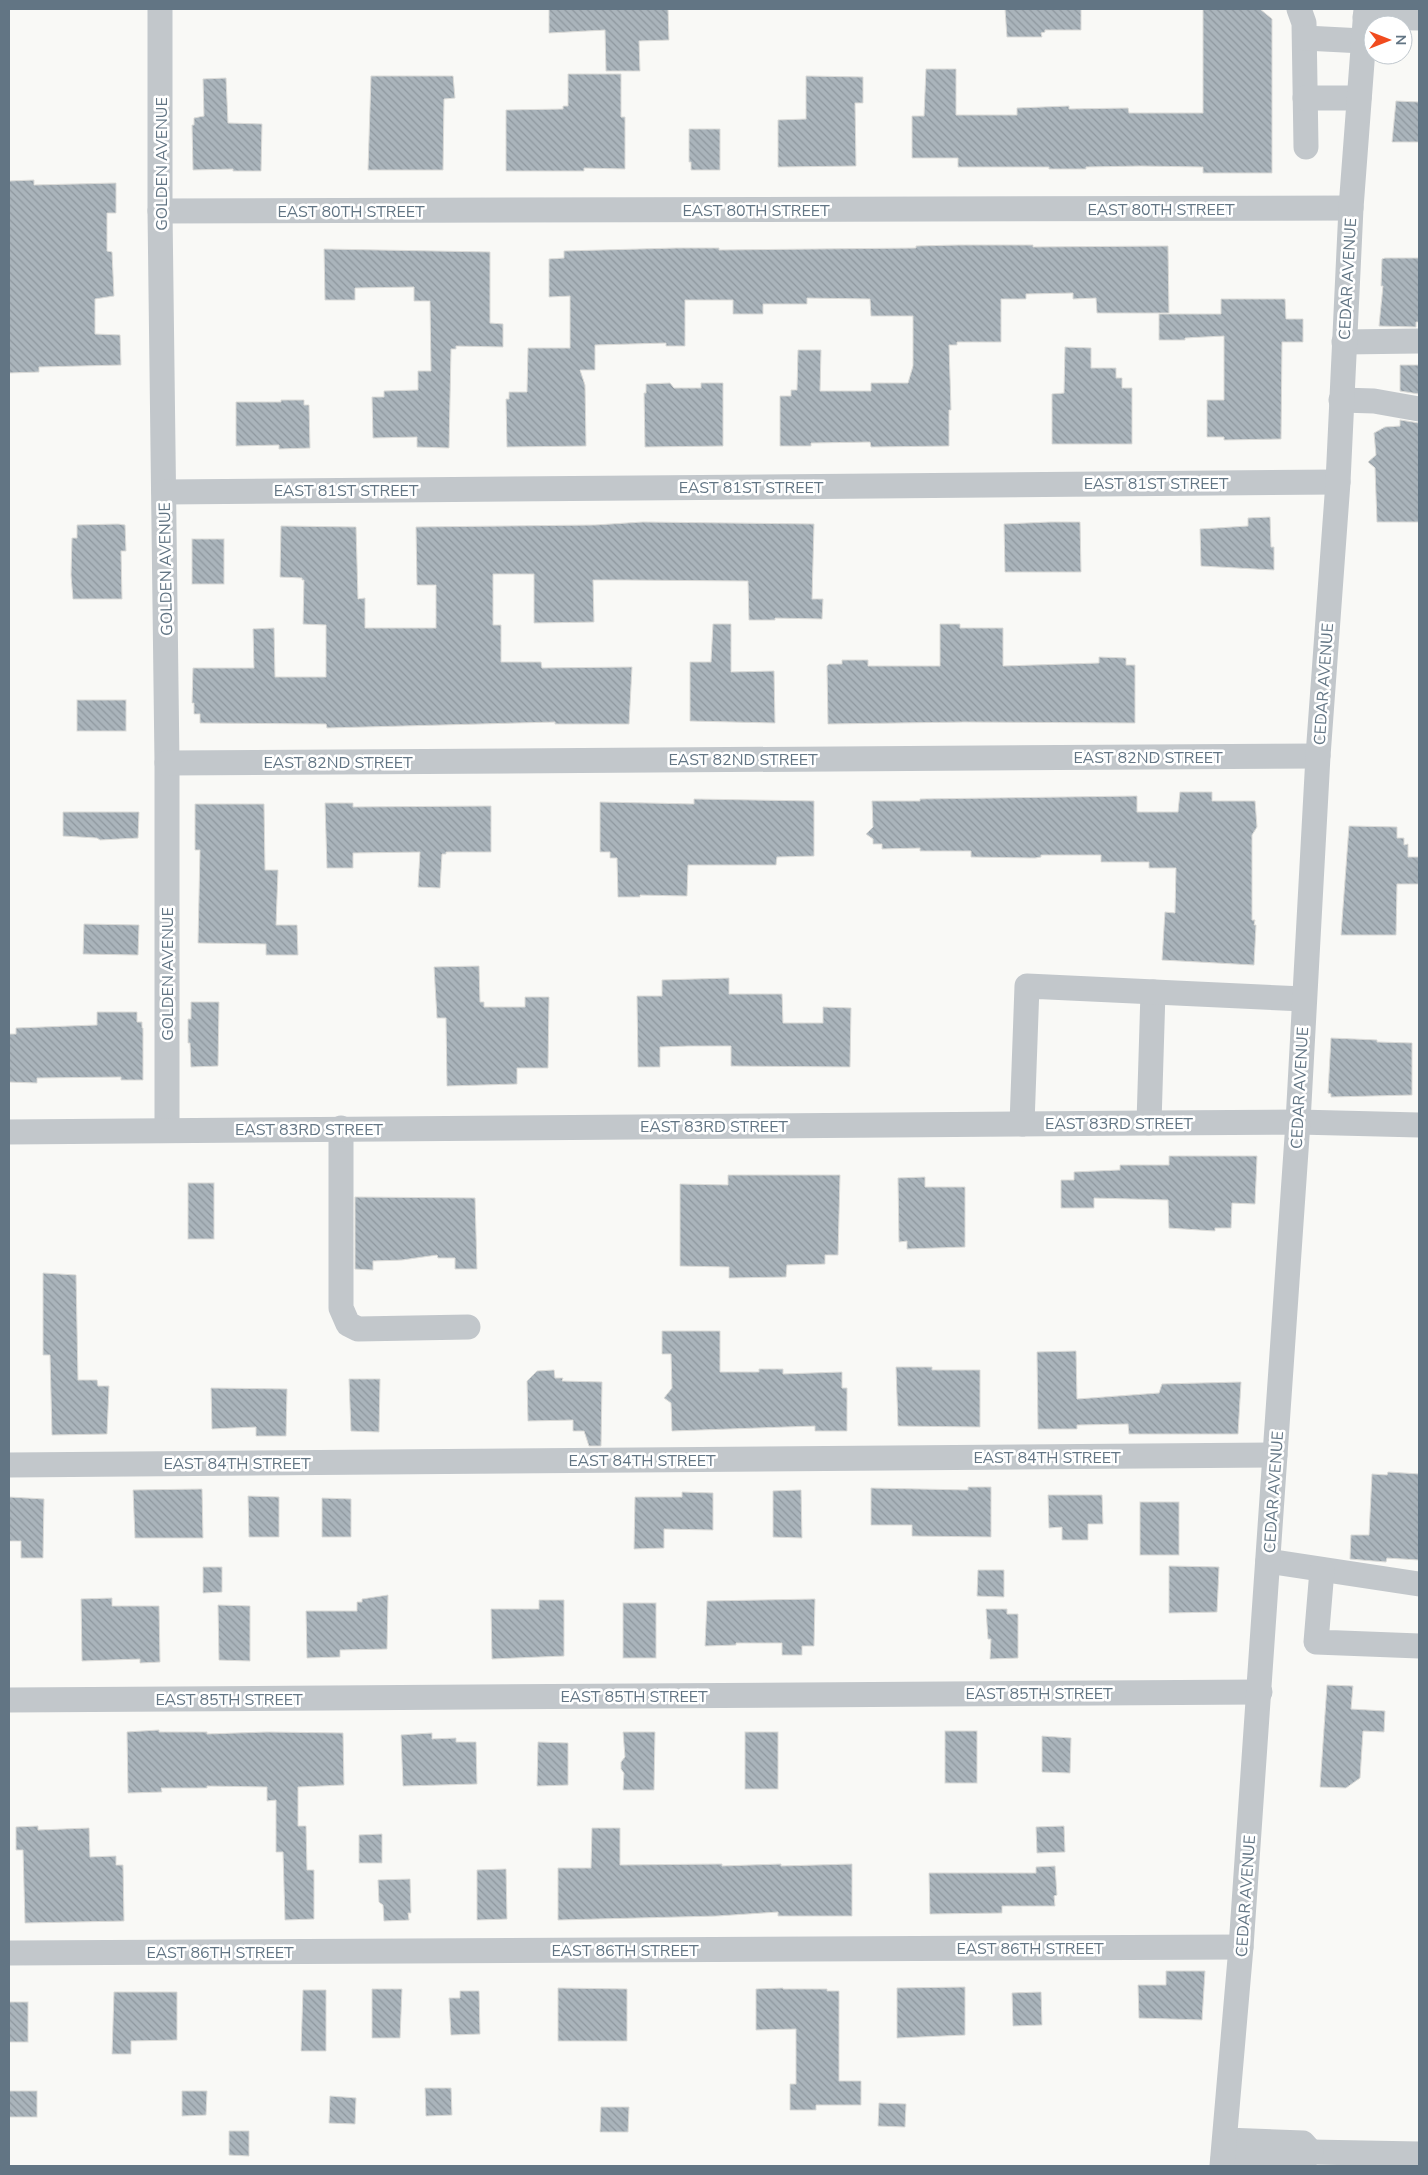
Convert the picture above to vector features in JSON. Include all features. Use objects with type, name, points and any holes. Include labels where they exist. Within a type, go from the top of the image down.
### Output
[{"type":"street","name":"GOLDEN AVENUE","points":[[160,9],[160,211],[167,762],[167,1130]]},
{"type":"street","points":[[1299,9],[1304,23],[1305,38],[1306,147]]},
{"type":"street","points":[[1305,38],[1363,23]]},
{"type":"street","name":"CEDAR AVENUE","points":[[1223,2155],[1260,1692],[1298,1122],[1318,756],[1338,482],[1351,208],[1363,47]]},
{"type":"street","points":[[1305,98],[1359,98]]},
{"type":"street","name":"EAST 80TH STREET","points":[[160,211],[1351,208]]},
{"type":"street","points":[[1344,342],[1419,341]]},
{"type":"street","points":[[1341,400],[1374,401],[1419,409]]},
{"type":"street","name":"EAST 81ST STREET","points":[[164,492],[1338,482]]},
{"type":"street","name":"EAST 82ND STREET","points":[[167,762],[1318,756]]},
{"type":"street","points":[[1022,1124],[1027,986],[1304,999]]},
{"type":"street","points":[[1149,1123],[1153,992]]},
{"type":"street","name":"EAST 83RD STREET","points":[[9,1132],[1298,1122],[1419,1125]]},
{"type":"street","points":[[341,1128],[341,1308],[348,1324],[358,1329],[468,1327]]},
{"type":"street","name":"EAST 84TH STREET","points":[[9,1465],[1275,1455]]},
{"type":"street","points":[[1268,1561],[1419,1584]]},
{"type":"street","points":[[1322,1570],[1316,1642],[1419,1646]]},
{"type":"street","name":"EAST 85TH STREET","points":[[9,1700],[1260,1692]]},
{"type":"street","name":"EAST 86TH STREET","points":[[9,1953],[1241,1947]]},
{"type":"street","points":[[1223,2155],[1303,2143],[1311,2152],[1419,2154]]},
{"type":"building","points":[[549,9],[668,9],[669,40],[639,41],[640,71],[606,71],[605,30],[549,33]]},
{"type":"building","points":[[1005,9],[1081,9],[1081,30],[1045,30],[1045,32],[1041,33],[1042,37],[1007,37]]},
{"type":"building","points":[[1203,9],[1260,9],[1272,19],[1272,173],[1203,173],[1203,167],[1141,166],[1049,169],[1049,167],[958,167],[958,158],[912,158],[912,116],[924,116],[926,69],[956,69],[956,115],[1017,115],[1017,108],[1069,106],[1069,109],[1128,108],[1129,113],[1203,113]]},
{"type":"building","points":[[568,74],[621,74],[621,117],[625,117],[625,169],[584,168],[584,171],[506,171],[506,110],[563,109],[563,106],[568,106]]},
{"type":"building","points":[[371,76],[453,76],[455,98],[444,99],[443,170],[368,170]]},
{"type":"building","points":[[806,76],[863,77],[863,103],[855,103],[856,166],[778,167],[778,120],[806,119]]},
{"type":"building","points":[[226,78],[228,123],[262,124],[261,171],[233,171],[233,169],[193,170],[192,125],[194,125],[194,118],[204,116],[203,79]]},
{"type":"building","points":[[1396,101],[1419,102],[1419,142],[1392,142]]},
{"type":"building","points":[[689,129],[720,129],[720,170],[691,170],[691,162],[689,162]]},
{"type":"building","points":[[34,180],[34,185],[116,183],[116,213],[107,213],[107,251],[112,252],[114,296],[95,299],[95,334],[120,335],[121,365],[39,367],[39,372],[9,373],[9,181]]},
{"type":"building","points":[[1033,245],[1033,247],[1168,246],[1169,313],[1097,313],[1096,298],[1073,299],[1073,293],[1026,294],[1026,299],[1001,299],[1001,342],[957,342],[957,345],[949,345],[951,410],[949,410],[949,446],[871,447],[870,442],[811,443],[811,446],[780,446],[780,396],[791,396],[791,390],[797,390],[798,350],[821,350],[820,391],[871,391],[871,383],[908,383],[913,366],[913,316],[871,316],[870,299],[807,298],[807,304],[763,304],[763,314],[733,314],[733,300],[685,300],[685,346],[666,346],[666,343],[595,345],[595,370],[580,370],[585,385],[586,446],[507,447],[506,399],[509,399],[509,392],[527,392],[528,348],[570,348],[570,296],[549,297],[549,259],[564,258],[564,251],[677,248],[719,248],[719,250],[916,248],[916,246]]},
{"type":"building","points":[[324,249],[490,252],[490,323],[503,324],[503,347],[456,346],[456,349],[451,349],[449,448],[417,447],[417,437],[373,438],[372,397],[384,397],[384,391],[418,390],[418,371],[431,371],[430,301],[414,301],[414,287],[355,288],[355,300],[325,300]]},
{"type":"building","points":[[1419,258],[1419,322],[1416,322],[1416,327],[1379,326],[1383,286],[1381,286],[1382,259]]},
{"type":"building","points":[[1221,299],[1285,299],[1286,319],[1303,319],[1303,342],[1282,342],[1281,439],[1224,440],[1224,437],[1207,437],[1207,400],[1224,400],[1224,336],[1185,338],[1185,340],[1159,340],[1159,314],[1221,314]]},
{"type":"building","points":[[1065,347],[1091,348],[1091,368],[1116,368],[1116,378],[1122,378],[1122,388],[1132,388],[1132,444],[1052,444],[1052,394],[1064,393]]},
{"type":"building","points":[[1400,365],[1419,365],[1419,394],[1400,391]]},
{"type":"building","points":[[670,383],[674,388],[701,388],[701,383],[723,383],[723,446],[645,447],[644,393],[646,393],[646,384]]},
{"type":"building","points":[[281,400],[304,400],[304,405],[309,405],[310,448],[279,449],[279,445],[236,446],[236,402],[281,402]]},
{"type":"building","points":[[1400,420],[1419,423],[1419,522],[1377,522],[1375,468],[1368,462],[1376,455],[1374,433],[1385,427],[1400,426]]},
{"type":"building","points":[[1270,517],[1271,547],[1274,547],[1274,570],[1201,566],[1200,529],[1248,526],[1248,518]]},
{"type":"building","points":[[643,522],[814,524],[812,599],[823,599],[822,619],[775,618],[775,620],[749,620],[748,581],[593,580],[594,622],[534,623],[534,574],[493,574],[493,625],[501,625],[501,662],[541,662],[542,668],[632,667],[629,724],[555,724],[555,722],[327,728],[326,724],[200,723],[200,714],[194,714],[194,703],[192,703],[193,668],[254,668],[253,629],[274,628],[275,677],[326,677],[326,625],[303,624],[304,580],[302,578],[280,577],[281,526],[356,527],[358,599],[365,598],[365,628],[436,628],[436,585],[417,585],[416,527],[595,525]]},
{"type":"building","points":[[1080,522],[1081,572],[1005,572],[1004,524]]},
{"type":"building","points":[[77,525],[125,525],[126,551],[121,551],[122,599],[73,599],[71,575],[72,538],[77,538]]},
{"type":"building","points":[[192,539],[224,539],[224,584],[192,584]]},
{"type":"building","points":[[713,624],[731,624],[731,672],[774,671],[775,723],[690,721],[690,662],[711,662]]},
{"type":"building","points":[[940,624],[960,624],[960,628],[1003,628],[1003,666],[1099,663],[1099,657],[1126,658],[1126,665],[1135,665],[1135,723],[964,722],[828,724],[827,666],[829,664],[842,664],[842,660],[868,660],[868,666],[940,666]]},
{"type":"building","points":[[77,700],[126,700],[126,731],[77,731]]},
{"type":"building","points":[[1180,792],[1212,792],[1212,801],[1255,801],[1257,827],[1252,835],[1252,920],[1255,920],[1254,925],[1256,925],[1254,965],[1162,960],[1165,912],[1175,913],[1176,868],[1149,868],[1149,862],[1101,862],[1101,855],[1041,855],[1041,857],[1035,858],[971,857],[971,851],[920,851],[920,848],[882,849],[882,844],[873,844],[873,839],[866,834],[873,827],[872,801],[1137,796],[1137,812],[1178,812]]},
{"type":"building","points":[[694,799],[814,801],[814,856],[777,857],[776,865],[688,865],[687,896],[640,895],[640,897],[618,897],[617,858],[610,858],[610,852],[600,852],[600,802],[694,804]]},
{"type":"building","points":[[325,803],[353,803],[353,807],[491,806],[491,852],[446,852],[446,854],[442,854],[440,888],[418,887],[420,852],[353,853],[353,868],[327,868]]},
{"type":"building","points":[[195,804],[264,804],[265,870],[278,870],[276,925],[297,925],[298,955],[266,955],[266,944],[198,943],[200,850],[195,850]]},
{"type":"building","points":[[63,812],[139,812],[138,838],[100,840],[97,838],[63,836]]},
{"type":"building","points":[[1349,826],[1397,827],[1397,838],[1404,838],[1404,845],[1408,844],[1408,857],[1419,857],[1419,884],[1397,884],[1396,935],[1341,935]]},
{"type":"building","points":[[84,924],[139,925],[138,955],[83,954]]},
{"type":"building","points":[[479,966],[480,1002],[484,1002],[484,1007],[525,1007],[525,997],[549,997],[548,1068],[517,1068],[517,1084],[447,1086],[446,1018],[437,1018],[434,967]]},
{"type":"building","points":[[729,978],[729,994],[782,994],[783,1023],[823,1023],[823,1007],[851,1008],[850,1067],[731,1066],[731,1046],[688,1046],[660,1047],[660,1067],[638,1067],[637,996],[662,996],[662,980]]},
{"type":"building","points":[[191,1002],[219,1002],[218,1066],[191,1067],[188,1019],[191,1019]]},
{"type":"building","points":[[97,1012],[137,1012],[137,1022],[142,1022],[143,1028],[143,1080],[121,1080],[121,1077],[37,1078],[37,1083],[9,1082],[9,1034],[16,1034],[16,1028],[97,1025]]},
{"type":"building","points":[[1331,1038],[1412,1043],[1412,1095],[1331,1097],[1331,1094],[1328,1093]]},
{"type":"building","points":[[1169,1156],[1257,1156],[1255,1204],[1232,1203],[1231,1228],[1215,1228],[1215,1231],[1169,1228],[1168,1200],[1094,1198],[1094,1208],[1061,1208],[1061,1180],[1074,1180],[1074,1172],[1120,1170],[1120,1165],[1169,1165]]},
{"type":"building","points":[[728,1175],[840,1175],[838,1255],[825,1255],[825,1264],[787,1265],[786,1277],[729,1278],[729,1267],[680,1266],[680,1184],[728,1185]]},
{"type":"building","points":[[925,1177],[925,1187],[965,1187],[965,1247],[907,1249],[907,1241],[899,1242],[898,1178]]},
{"type":"building","points":[[188,1183],[214,1183],[214,1239],[188,1239]]},
{"type":"building","points":[[355,1197],[475,1198],[477,1269],[455,1269],[455,1258],[438,1258],[437,1255],[402,1260],[373,1261],[373,1270],[355,1269]]},
{"type":"building","points":[[43,1273],[76,1275],[78,1380],[97,1380],[98,1386],[109,1386],[107,1434],[52,1435],[50,1355],[43,1355]]},
{"type":"building","points":[[662,1331],[720,1331],[720,1372],[759,1372],[759,1369],[783,1369],[783,1374],[842,1372],[842,1388],[847,1388],[847,1431],[815,1431],[815,1426],[672,1431],[671,1403],[664,1398],[672,1388],[671,1354],[662,1354]]},
{"type":"building","points":[[1076,1351],[1077,1399],[1159,1393],[1162,1384],[1241,1382],[1238,1434],[1129,1434],[1128,1424],[1077,1425],[1077,1429],[1038,1429],[1037,1352]]},
{"type":"building","points":[[896,1367],[932,1367],[932,1370],[980,1370],[980,1427],[898,1426]]},
{"type":"building","points":[[554,1370],[555,1378],[563,1378],[562,1381],[602,1382],[601,1446],[589,1446],[584,1431],[573,1431],[573,1420],[528,1421],[527,1381],[537,1371]]},
{"type":"building","points":[[349,1379],[380,1379],[379,1432],[351,1431]]},
{"type":"building","points":[[211,1388],[287,1389],[286,1436],[256,1436],[256,1427],[212,1429]]},
{"type":"building","points":[[1388,1472],[1419,1474],[1419,1560],[1387,1558],[1386,1562],[1350,1559],[1351,1535],[1369,1535],[1372,1474],[1387,1475]]},
{"type":"building","points":[[968,1487],[991,1487],[991,1537],[912,1536],[912,1525],[871,1525],[871,1488],[968,1490]]},
{"type":"building","points":[[202,1489],[203,1538],[135,1538],[133,1490]]},
{"type":"building","points":[[801,1490],[802,1538],[773,1537],[773,1491]]},
{"type":"building","points":[[682,1492],[713,1493],[713,1530],[664,1529],[664,1548],[634,1549],[635,1497],[682,1497]]},
{"type":"building","points":[[1048,1495],[1102,1495],[1103,1524],[1088,1524],[1088,1540],[1062,1540],[1062,1527],[1049,1528]]},
{"type":"building","points":[[248,1496],[279,1497],[279,1537],[249,1537]]},
{"type":"building","points":[[9,1497],[44,1499],[43,1558],[21,1558],[21,1541],[9,1541]]},
{"type":"building","points":[[322,1498],[351,1499],[351,1537],[322,1537]]},
{"type":"building","points":[[1140,1502],[1179,1502],[1179,1555],[1140,1555]]},
{"type":"building","points":[[1169,1566],[1219,1567],[1217,1612],[1169,1613]]},
{"type":"building","points":[[203,1567],[222,1567],[222,1592],[203,1593]]},
{"type":"building","points":[[978,1570],[1004,1570],[1004,1597],[977,1596]]},
{"type":"building","points":[[388,1595],[387,1649],[340,1650],[340,1657],[307,1658],[306,1611],[357,1611],[357,1602],[362,1602],[362,1599]]},
{"type":"building","points":[[112,1598],[112,1606],[159,1606],[160,1662],[140,1663],[140,1659],[82,1661],[81,1599]]},
{"type":"building","points":[[815,1599],[814,1646],[802,1646],[802,1655],[782,1655],[782,1643],[736,1643],[736,1645],[705,1646],[707,1601]]},
{"type":"building","points":[[539,1600],[564,1600],[564,1656],[492,1659],[491,1609],[539,1609]]},
{"type":"building","points":[[623,1603],[656,1603],[656,1658],[623,1658]]},
{"type":"building","points":[[218,1605],[250,1606],[250,1661],[219,1660]]},
{"type":"building","points":[[986,1609],[1007,1609],[1007,1614],[1018,1614],[1018,1658],[990,1659],[991,1639],[988,1639]]},
{"type":"building","points":[[1327,1685],[1353,1686],[1351,1709],[1385,1711],[1384,1732],[1363,1731],[1360,1778],[1346,1788],[1320,1787]]},
{"type":"building","points":[[159,1730],[159,1732],[207,1732],[207,1734],[267,1732],[343,1733],[344,1785],[298,1787],[298,1826],[306,1826],[307,1870],[314,1870],[314,1919],[285,1920],[283,1852],[276,1852],[276,1800],[267,1801],[267,1787],[207,1786],[207,1788],[161,1788],[162,1792],[128,1793],[127,1732]]},
{"type":"building","points":[[945,1731],[977,1731],[977,1783],[945,1783]]},
{"type":"building","points":[[623,1732],[655,1732],[654,1790],[623,1790],[624,1773],[621,1769],[621,1762],[625,1757]]},
{"type":"building","points":[[745,1732],[778,1732],[778,1789],[745,1789]]},
{"type":"building","points":[[432,1733],[432,1739],[456,1738],[456,1742],[476,1742],[477,1784],[403,1786],[401,1735]]},
{"type":"building","points":[[1042,1736],[1071,1738],[1070,1773],[1042,1772]]},
{"type":"building","points":[[538,1742],[568,1743],[568,1785],[537,1786]]},
{"type":"building","points":[[38,1826],[38,1830],[89,1828],[90,1857],[116,1856],[116,1865],[123,1865],[124,1921],[25,1923],[23,1850],[16,1850],[16,1827]]},
{"type":"building","points":[[1064,1826],[1065,1852],[1037,1853],[1036,1827]]},
{"type":"building","points":[[592,1828],[620,1828],[620,1865],[722,1864],[722,1866],[781,1864],[781,1866],[852,1864],[852,1916],[778,1916],[778,1912],[717,1916],[558,1920],[558,1868],[591,1868]]},
{"type":"building","points":[[382,1834],[382,1863],[359,1863],[359,1835]]},
{"type":"building","points":[[1055,1866],[1057,1895],[1054,1896],[1055,1906],[1002,1906],[1002,1913],[930,1914],[929,1873],[1036,1873],[1036,1867]]},
{"type":"building","points":[[506,1869],[507,1919],[477,1920],[477,1870]]},
{"type":"building","points":[[410,1879],[411,1913],[408,1913],[409,1920],[384,1921],[383,1905],[379,1902],[378,1880]]},
{"type":"building","points":[[1166,1971],[1205,1971],[1202,2020],[1139,2018],[1138,1985],[1166,1985]]},
{"type":"building","points":[[965,1987],[965,2035],[897,2038],[897,1988]]},
{"type":"building","points":[[558,1988],[627,1989],[627,2041],[558,2041]]},
{"type":"building","points":[[783,1988],[839,1991],[839,2081],[861,2081],[861,2105],[816,2105],[816,2110],[790,2110],[790,2084],[796,2084],[796,2029],[756,2030],[756,1989]]},
{"type":"building","points":[[372,1989],[402,1989],[400,2038],[372,2038]]},
{"type":"building","points":[[303,1990],[326,1990],[326,2051],[301,2051]]},
{"type":"building","points":[[460,1991],[479,1991],[480,2034],[451,2035],[449,1998],[460,1998]]},
{"type":"building","points":[[114,1992],[177,1992],[177,2040],[131,2041],[131,2054],[112,2054]]},
{"type":"building","points":[[1041,1992],[1042,2025],[1013,2026],[1012,1993]]},
{"type":"building","points":[[9,2002],[28,2002],[28,2042],[9,2042]]},
{"type":"building","points":[[425,2088],[451,2088],[452,2115],[426,2116]]},
{"type":"building","points":[[9,2091],[37,2091],[37,2117],[9,2117]]},
{"type":"building","points":[[182,2091],[207,2091],[206,2115],[182,2116]]},
{"type":"building","points":[[330,2096],[356,2098],[355,2124],[329,2123]]},
{"type":"building","points":[[879,2103],[906,2104],[905,2127],[878,2126]]},
{"type":"building","points":[[601,2107],[629,2107],[628,2132],[600,2132]]},
{"type":"building","points":[[229,2131],[249,2131],[249,2156],[229,2155]]}]
